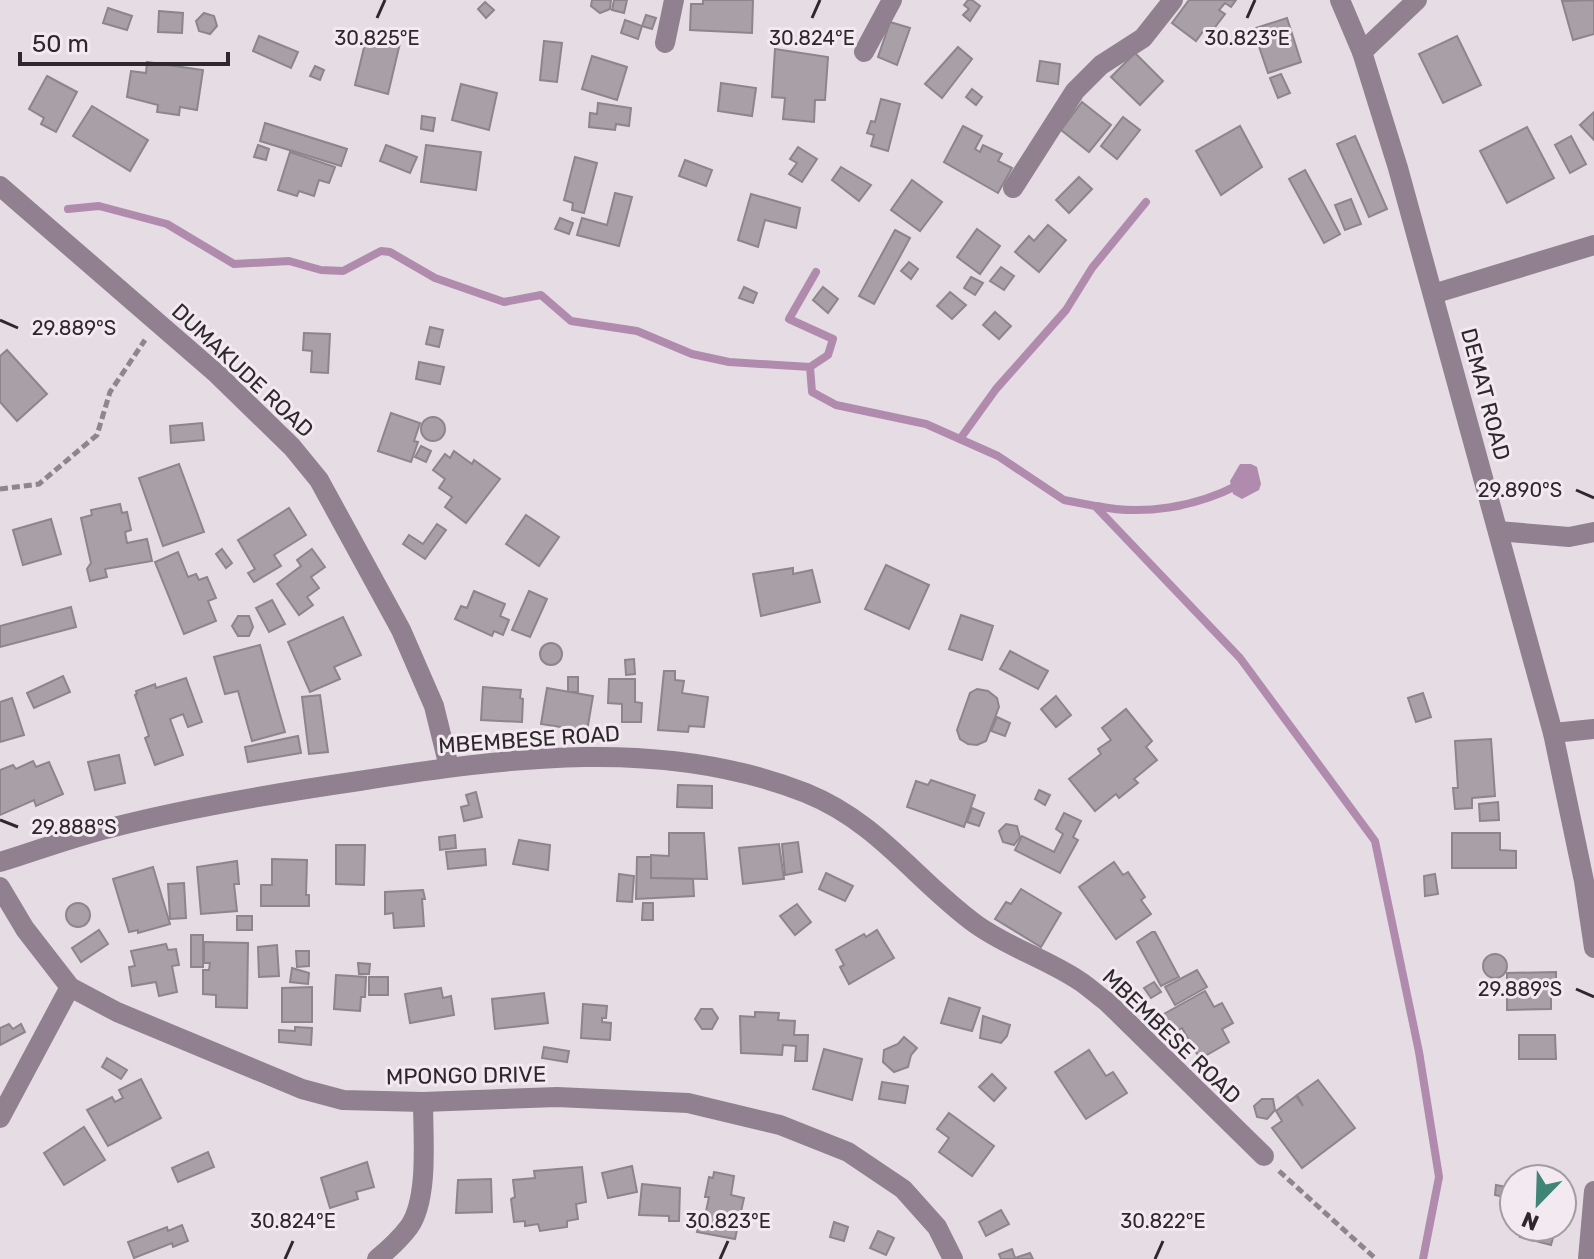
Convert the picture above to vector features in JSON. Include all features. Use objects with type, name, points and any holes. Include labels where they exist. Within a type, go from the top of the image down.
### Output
[{"type":"street","points":[[665,43],[674,0]]},
{"type":"street","points":[[864,52],[892,0]]},
{"type":"street","points":[[1013,188],[1075,91],[1101,65],[1143,38],[1173,0]]},
{"type":"street","name":"DEMAT ROAD","points":[[1340,0],[1362,52],[1398,168],[1553,733],[1584,881],[1594,948]]},
{"type":"street","points":[[1362,52],[1417,0]]},
{"type":"street","name":"DUMAKUDE ROAD","points":[[0,186],[217,374],[282,436],[319,480],[401,630],[434,706],[449,767]]},
{"type":"street","points":[[1433,294],[1594,245]]},
{"type":"street","points":[[1498,531],[1569,537],[1594,532]]},
{"type":"street","points":[[1553,733],[1594,729]]},
{"type":"street","name":"MBEMBESE ROAD","points":[[0,862],[108,828],[287,792],[449,767],[603,755],[698,762],[739,771],[809,794],[873,831],[948,903],[980,927],[1078,980],[1107,1002],[1264,1156]]},
{"type":"street","name":"MPONGO DRIVE","points":[[0,887],[25,929],[70,987],[117,1012],[302,1089],[343,1100],[423,1102],[557,1097],[688,1103],[780,1125],[848,1152],[903,1189],[937,1227],[953,1259]]},
{"type":"street","points":[[0,1118],[70,987]]},
{"type":"street","points":[[377,1259],[410,1226],[418,1209],[423,1102]]},
{"type":"street","points":[[1588,1259],[1594,1191]]},
{"type":"path","points":[[0,489],[39,484],[97,435],[110,392],[158,323]]},
{"type":"path","points":[[1264,1156],[1376,1259]]},
{"type":"shaded area","points":[[1240,464],[1257,467],[1261,484],[1259,490],[1242,499],[1233,494],[1230,481]]},
{"type":"building","points":[[592,0],[611,0],[610,9],[600,13],[591,6]]},
{"type":"building","points":[[614,0],[627,0],[624,13],[612,10]]},
{"type":"building","points":[[703,0],[753,0],[752,33],[690,30],[691,4],[703,4]]},
{"type":"building","points":[[968,0],[980,6],[970,21],[963,15],[969,9],[964,5]]},
{"type":"building","points":[[1189,0],[1236,0],[1231,7],[1225,3],[1219,10],[1225,14],[1210,34],[1204,30],[1196,41],[1172,23]]},
{"type":"building","points":[[1594,0],[1594,34],[1573,40],[1562,1]]},
{"type":"building","points":[[485,2],[494,10],[486,18],[478,9]]},
{"type":"building","points":[[108,8],[132,16],[127,30],[103,23]]},
{"type":"building","points":[[159,11],[183,13],[182,33],[158,32]]},
{"type":"building","points":[[204,13],[214,16],[217,26],[210,34],[199,31],[196,21]]},
{"type":"building","points":[[646,15],[656,18],[652,29],[642,26]]},
{"type":"building","points":[[1287,18],[1301,62],[1268,73],[1253,29]]},
{"type":"building","points":[[625,20],[642,26],[638,39],[621,33]]},
{"type":"building","points":[[890,22],[910,28],[897,65],[878,57]]},
{"type":"building","points":[[367,35],[400,43],[388,94],[355,85]]},
{"type":"building","points":[[259,36],[298,52],[291,68],[253,51]]},
{"type":"building","points":[[1457,36],[1481,85],[1443,103],[1419,54]]},
{"type":"building","points":[[544,41],[562,43],[557,82],[540,80]]},
{"type":"building","points":[[958,47],[972,59],[942,98],[925,84]]},
{"type":"building","points":[[775,49],[828,57],[825,100],[815,100],[814,122],[783,119],[785,98],[772,97]]},
{"type":"building","points":[[1135,53],[1163,81],[1140,105],[1111,77]]},
{"type":"building","points":[[592,56],[627,67],[617,100],[582,89]]},
{"type":"building","points":[[1040,61],[1060,64],[1058,84],[1037,81]]},
{"type":"building","points":[[147,62],[203,70],[197,110],[180,107],[179,115],[157,112],[158,105],[127,97],[131,71],[146,73]]},
{"type":"building","points":[[315,66],[324,70],[320,80],[310,76]]},
{"type":"building","points":[[1281,74],[1290,93],[1278,98],[1270,78]]},
{"type":"building","points":[[47,76],[77,92],[56,132],[41,124],[44,118],[29,109]]},
{"type":"building","points":[[721,83],[756,88],[752,116],[718,111]]},
{"type":"building","points":[[461,84],[497,93],[489,130],[452,120]]},
{"type":"building","points":[[972,89],[982,97],[976,105],[966,97]]},
{"type":"building","points":[[881,99],[900,104],[888,151],[871,146],[874,135],[867,133],[871,121],[875,122]]},
{"type":"building","points":[[1082,102],[1111,125],[1089,152],[1061,130]]},
{"type":"building","points":[[598,103],[631,108],[629,126],[616,124],[615,130],[589,127],[590,113],[597,114]]},
{"type":"building","points":[[92,106],[148,140],[130,171],[73,136]]},
{"type":"building","points":[[1594,112],[1594,140],[1580,125]]},
{"type":"building","points":[[422,116],[435,118],[433,131],[421,129]]},
{"type":"building","points":[[1123,117],[1140,130],[1117,159],[1101,146]]},
{"type":"building","points":[[265,123],[347,149],[341,166],[260,141]]},
{"type":"building","points":[[963,126],[982,136],[975,149],[980,152],[983,145],[1002,154],[998,161],[1012,168],[998,193],[944,162]]},
{"type":"building","points":[[1240,126],[1262,167],[1221,195],[1196,151]]},
{"type":"building","points":[[1527,127],[1554,178],[1507,203],[1480,151]]},
{"type":"building","points":[[1355,136],[1387,209],[1369,217],[1337,144]]},
{"type":"building","points":[[1571,136],[1586,164],[1570,173],[1555,145]]},
{"type":"building","points":[[258,145],[269,149],[266,160],[254,157]]},
{"type":"building","points":[[386,145],[417,157],[410,173],[380,161]]},
{"type":"building","points":[[426,145],[481,152],[476,190],[421,182]]},
{"type":"building","points":[[798,147],[817,159],[802,182],[789,174],[797,163],[790,159]]},
{"type":"building","points":[[290,152],[335,167],[329,183],[319,180],[314,196],[299,191],[297,196],[278,190]]},
{"type":"building","points":[[575,157],[597,163],[584,213],[572,210],[573,203],[564,200]]},
{"type":"building","points":[[685,160],[712,170],[706,186],[679,176]]},
{"type":"building","points":[[841,167],[871,185],[859,201],[832,180]]},
{"type":"building","points":[[1305,170],[1340,234],[1324,243],[1289,179]]},
{"type":"building","points":[[1079,177],[1092,189],[1069,213],[1056,200]]},
{"type":"building","points":[[912,180],[942,202],[920,231],[891,210]]},
{"type":"building","points":[[615,193],[632,197],[619,246],[577,235],[582,218],[607,225]]},
{"type":"building","points":[[751,194],[800,208],[796,228],[765,220],[758,247],[738,240]]},
{"type":"building","points":[[1351,199],[1361,224],[1345,230],[1335,205]]},
{"type":"building","points":[[560,218],[573,223],[569,234],[555,229]]},
{"type":"building","points":[[1048,225],[1066,240],[1039,272],[1015,252],[1029,236],[1034,241]]},
{"type":"building","points":[[977,229],[1000,246],[980,274],[957,257]]},
{"type":"building","points":[[895,230],[910,238],[874,304],[859,296]]},
{"type":"building","points":[[909,262],[918,269],[911,279],[901,271]]},
{"type":"building","points":[[1001,267],[1014,276],[1004,290],[990,281]]},
{"type":"building","points":[[971,277],[983,283],[975,295],[964,288]]},
{"type":"building","points":[[744,287],[757,293],[753,303],[739,298]]},
{"type":"building","points":[[823,287],[838,299],[828,313],[813,300]]},
{"type":"building","points":[[950,292],[966,305],[952,319],[937,306]]},
{"type":"building","points":[[995,312],[1011,326],[999,339],[983,325]]},
{"type":"building","points":[[430,327],[443,330],[439,347],[426,344]]},
{"type":"building","points":[[304,333],[330,334],[328,373],[311,372],[312,351],[303,350]]},
{"type":"building","points":[[7,350],[47,394],[17,421],[0,402],[0,356]]},
{"type":"building","points":[[419,362],[444,367],[440,384],[416,379]]},
{"type":"building","points":[[391,413],[420,423],[411,462],[378,451]]},
{"type":"building","points":[[433,417],[442,420],[445,429],[442,438],[433,441],[424,438],[421,429],[424,420]]},
{"type":"building","points":[[202,423],[204,440],[171,443],[170,426]]},
{"type":"building","points":[[421,446],[431,451],[426,462],[415,457]]},
{"type":"building","points":[[454,451],[472,464],[474,460],[500,479],[466,523],[445,507],[452,497],[439,488],[445,479],[433,470],[445,454],[450,458]]},
{"type":"building","points":[[179,464],[204,532],[163,546],[139,478]]},
{"type":"building","points":[[120,504],[122,513],[127,512],[131,530],[125,532],[127,543],[147,539],[152,561],[105,569],[107,577],[90,581],[87,569],[91,563],[81,518],[92,515],[91,510]]},
{"type":"building","points":[[289,508],[306,535],[274,555],[281,566],[254,582],[248,573],[255,569],[238,540]]},
{"type":"building","points":[[526,515],[559,537],[539,566],[506,544]]},
{"type":"building","points":[[51,519],[61,554],[23,565],[13,530]]},
{"type":"building","points":[[437,524],[446,530],[425,559],[403,544],[409,535],[423,544]]},
{"type":"building","points":[[222,549],[232,563],[226,568],[216,554]]},
{"type":"building","points":[[312,549],[325,567],[311,577],[319,588],[307,597],[313,605],[299,615],[277,584],[301,566],[297,560]]},
{"type":"building","points":[[178,552],[188,577],[196,574],[199,580],[207,577],[216,598],[208,601],[216,621],[184,634],[155,562]]},
{"type":"building","points":[[886,565],[929,585],[909,629],[865,609]]},
{"type":"building","points":[[793,568],[793,574],[812,570],[820,602],[761,616],[753,574]]},
{"type":"building","points":[[474,591],[505,604],[500,616],[509,620],[503,635],[494,631],[492,636],[455,619],[461,606],[467,608]]},
{"type":"building","points":[[529,591],[547,599],[530,637],[512,630]]},
{"type":"building","points":[[272,600],[285,624],[269,632],[256,608]]},
{"type":"building","points":[[71,607],[76,627],[0,647],[0,626]]},
{"type":"building","points":[[961,615],[993,626],[982,660],[949,649]]},
{"type":"building","points":[[238,616],[249,616],[253,627],[249,636],[238,636],[232,626]]},
{"type":"building","points":[[343,617],[361,655],[334,667],[340,679],[310,692],[288,642]]},
{"type":"building","points":[[551,643],[559,646],[562,654],[559,662],[551,665],[543,662],[540,654],[543,646]]},
{"type":"building","points":[[260,645],[285,732],[252,741],[238,691],[225,694],[214,657]]},
{"type":"building","points":[[1010,651],[1048,671],[1038,689],[1000,669]]},
{"type":"building","points":[[634,659],[635,674],[626,675],[625,660]]},
{"type":"building","points":[[664,671],[675,671],[675,680],[684,681],[682,693],[708,697],[704,727],[689,726],[688,732],[658,730]]},
{"type":"building","points":[[63,676],[70,692],[34,708],[27,693]]},
{"type":"building","points":[[568,677],[578,677],[578,692],[568,692]]},
{"type":"building","points":[[186,678],[202,722],[188,727],[183,714],[170,719],[183,755],[155,765],[145,738],[149,736],[136,691]]},
{"type":"building","points":[[609,679],[635,679],[635,702],[642,703],[641,722],[622,722],[622,704],[608,703]]},
{"type":"building","points":[[483,687],[521,690],[522,722],[481,720]]},
{"type":"building","points":[[547,688],[593,696],[587,731],[541,724]]},
{"type":"building","points":[[977,689],[988,691],[997,698],[999,707],[986,741],[977,745],[960,739],[957,730],[970,693]]},
{"type":"building","points":[[1423,693],[1431,717],[1416,722],[1408,698]]},
{"type":"building","points":[[320,695],[328,752],[309,754],[302,697]]},
{"type":"building","points":[[1056,696],[1071,715],[1056,727],[1041,709]]},
{"type":"building","points":[[12,698],[24,735],[0,742],[0,702]]},
{"type":"building","points":[[1126,709],[1152,741],[1146,747],[1157,760],[1134,779],[1138,783],[1119,798],[1116,794],[1095,811],[1069,779],[1101,754],[1098,749],[1111,740],[1102,728]]},
{"type":"building","points":[[997,717],[1010,723],[1005,736],[991,731]]},
{"type":"building","points":[[298,736],[301,753],[248,762],[245,747]]},
{"type":"building","points":[[1491,739],[1495,796],[1472,798],[1472,808],[1455,809],[1453,788],[1458,788],[1455,741]]},
{"type":"building","points":[[119,755],[125,783],[95,790],[88,762]]},
{"type":"building","points":[[33,761],[36,767],[49,762],[63,794],[36,806],[34,800],[0,815],[0,770],[13,765],[16,769]]},
{"type":"building","points":[[931,780],[975,795],[964,827],[907,807],[916,781],[928,785]]},
{"type":"building","points":[[678,785],[712,786],[712,808],[677,807]]},
{"type":"building","points":[[1039,790],[1050,795],[1045,805],[1035,799]]},
{"type":"building","points":[[476,792],[482,817],[464,821],[461,807],[469,805],[466,795]]},
{"type":"building","points":[[1498,802],[1499,820],[1480,821],[1479,804]]},
{"type":"building","points":[[972,808],[984,813],[979,826],[967,822]]},
{"type":"building","points":[[1064,813],[1081,821],[1073,837],[1078,840],[1060,873],[1015,850],[1022,836],[1054,852],[1063,834],[1056,829]]},
{"type":"building","points":[[1006,824],[1017,826],[1020,837],[1014,845],[1003,842],[999,831]]},
{"type":"building","points":[[669,833],[704,833],[707,879],[651,878],[651,855],[669,856]]},
{"type":"building","points":[[1452,833],[1500,833],[1500,850],[1516,851],[1516,868],[1452,868]]},
{"type":"building","points":[[455,835],[456,848],[440,850],[439,837]]},
{"type":"building","points":[[519,840],[550,845],[548,870],[513,864]]},
{"type":"building","points":[[798,842],[802,872],[785,875],[782,844]]},
{"type":"building","points":[[779,844],[784,879],[743,884],[739,848]]},
{"type":"building","points":[[336,845],[365,845],[364,885],[336,884]]},
{"type":"building","points":[[485,849],[486,865],[448,869],[446,852]]},
{"type":"building","points":[[637,857],[651,857],[651,878],[693,879],[694,896],[636,899]]},
{"type":"building","points":[[272,859],[307,860],[306,895],[309,895],[309,906],[261,906],[261,885],[272,885]]},
{"type":"building","points":[[237,861],[239,884],[234,884],[237,911],[201,914],[197,867]]},
{"type":"building","points":[[1114,862],[1123,875],[1128,872],[1145,897],[1141,900],[1151,914],[1116,939],[1079,887]]},
{"type":"building","points":[[153,867],[170,924],[138,933],[138,930],[129,932],[113,879]]},
{"type":"building","points":[[826,873],[853,886],[845,901],[819,889]]},
{"type":"building","points":[[619,874],[634,876],[632,902],[617,901]]},
{"type":"building","points":[[1435,874],[1438,894],[1425,896],[1424,876]]},
{"type":"building","points":[[184,883],[186,918],[170,919],[168,884]]},
{"type":"building","points":[[1021,889],[1061,913],[1041,947],[995,919],[1006,902],[1011,904]]},
{"type":"building","points":[[423,890],[424,926],[394,928],[393,913],[385,914],[385,892]]},
{"type":"building","points":[[78,903],[87,906],[90,915],[87,924],[78,927],[69,924],[66,915],[69,906]]},
{"type":"building","points":[[643,903],[653,903],[653,920],[642,920]]},
{"type":"building","points":[[797,904],[811,922],[795,935],[780,916]]},
{"type":"building","points":[[237,916],[252,916],[252,930],[237,930]]},
{"type":"building","points":[[99,930],[108,944],[81,962],[72,948]]},
{"type":"building","points":[[877,930],[894,958],[849,984],[836,950]]},
{"type":"building","points":[[1155,932],[1179,977],[1161,986],[1137,942]]},
{"type":"building","points":[[191,935],[203,935],[203,967],[191,967]]},
{"type":"building","points":[[204,942],[248,943],[247,1008],[216,1007],[216,995],[203,994],[203,970],[209,970],[210,963],[204,963]]},
{"type":"building","points":[[166,944],[168,950],[176,949],[179,965],[172,966],[177,992],[159,996],[156,982],[132,986],[129,967],[135,966],[131,951]]},
{"type":"building","points":[[277,945],[279,976],[259,977],[258,947]]},
{"type":"building","points":[[296,951],[309,951],[309,966],[297,967]]},
{"type":"building","points":[[1495,954],[1504,957],[1507,966],[1504,975],[1495,978],[1486,975],[1483,966],[1486,957]]},
{"type":"building","points":[[358,963],[370,964],[369,974],[359,974]]},
{"type":"building","points":[[292,968],[309,973],[308,984],[290,982]]},
{"type":"building","points":[[1197,970],[1207,987],[1175,1005],[1165,987]]},
{"type":"building","points":[[1556,972],[1556,997],[1551,997],[1551,1009],[1507,1010],[1507,973]]},
{"type":"building","points":[[336,975],[366,977],[365,997],[361,997],[360,1011],[334,1009]]},
{"type":"building","points":[[369,977],[388,977],[388,995],[369,995]]},
{"type":"building","points":[[1154,982],[1161,992],[1151,998],[1144,988]]},
{"type":"building","points":[[312,987],[312,1022],[282,1022],[282,988]]},
{"type":"building","points":[[441,988],[443,998],[451,996],[454,1015],[410,1023],[405,994]]},
{"type":"building","points":[[1205,991],[1214,1007],[1222,1003],[1233,1023],[1222,1029],[1229,1042],[1200,1059],[1182,1028],[1173,1033],[1162,1015]]},
{"type":"building","points":[[544,993],[548,1023],[495,1029],[492,999]]},
{"type":"building","points":[[949,998],[980,1008],[972,1031],[941,1023]]},
{"type":"building","points":[[583,1004],[607,1006],[606,1018],[602,1018],[602,1022],[611,1023],[610,1040],[581,1038]]},
{"type":"building","points":[[701,1009],[712,1009],[718,1018],[712,1029],[702,1029],[695,1019]]},
{"type":"building","points":[[755,1012],[779,1013],[778,1020],[795,1021],[794,1035],[808,1035],[807,1061],[795,1061],[796,1046],[783,1045],[782,1055],[741,1053],[740,1016],[755,1017]]},
{"type":"building","points":[[983,1016],[1010,1025],[1001,1043],[980,1038]]},
{"type":"building","points":[[9,1024],[13,1029],[21,1024],[25,1032],[0,1045],[0,1028]]},
{"type":"building","points":[[295,1027],[312,1028],[311,1045],[279,1042],[279,1030],[295,1031]]},
{"type":"building","points":[[1519,1035],[1555,1035],[1556,1059],[1519,1059]]},
{"type":"building","points":[[904,1037],[917,1048],[911,1055],[908,1067],[894,1072],[883,1062],[884,1050],[898,1044]]},
{"type":"building","points":[[544,1047],[569,1051],[567,1062],[542,1058]]},
{"type":"building","points":[[824,1049],[862,1059],[852,1100],[813,1089]]},
{"type":"building","points":[[1089,1050],[1106,1076],[1113,1072],[1127,1093],[1086,1119],[1055,1072]]},
{"type":"building","points":[[107,1058],[127,1070],[121,1079],[102,1067]]},
{"type":"building","points":[[992,1074],[1006,1088],[994,1101],[979,1087]]},
{"type":"building","points":[[141,1079],[161,1118],[108,1146],[87,1110],[112,1097],[115,1102],[123,1098],[119,1090]]},
{"type":"building","points":[[1318,1080],[1355,1128],[1302,1168],[1272,1128],[1282,1121],[1276,1111],[1296,1096],[1303,1106],[1297,1095]]},
{"type":"building","points":[[882,1082],[908,1086],[905,1103],[879,1099]]},
{"type":"building","points":[[1262,1099],[1273,1099],[1275,1110],[1267,1119],[1257,1117],[1254,1106]]},
{"type":"building","points":[[949,1113],[994,1146],[972,1176],[939,1152],[949,1138],[937,1129]]},
{"type":"building","points":[[84,1127],[105,1160],[64,1185],[44,1153]]},
{"type":"building","points":[[208,1152],[214,1167],[178,1182],[172,1168]]},
{"type":"building","points":[[367,1162],[374,1187],[356,1192],[358,1199],[330,1208],[321,1178]]},
{"type":"building","points":[[632,1166],[637,1192],[608,1198],[602,1173]]},
{"type":"building","points":[[582,1167],[586,1202],[576,1204],[578,1219],[567,1221],[567,1227],[540,1231],[538,1224],[525,1226],[525,1221],[514,1222],[511,1199],[515,1197],[513,1180],[535,1178],[534,1171]]},
{"type":"building","points":[[714,1172],[734,1176],[731,1195],[744,1198],[735,1239],[697,1232],[700,1221],[704,1221],[709,1177],[713,1178]]},
{"type":"building","points":[[491,1179],[492,1212],[456,1213],[458,1180]]},
{"type":"building","points":[[642,1184],[680,1188],[679,1221],[669,1221],[669,1216],[639,1215]]},
{"type":"building","points":[[1001,1210],[1009,1224],[986,1236],[979,1222]]},
{"type":"building","points":[[834,1222],[848,1227],[844,1241],[830,1237]]},
{"type":"building","points":[[182,1225],[188,1241],[173,1247],[172,1243],[134,1258],[128,1242],[167,1227],[168,1231]]},
{"type":"building","points":[[878,1231],[894,1238],[886,1255],[870,1248]]},
{"type":"building","points":[[1012,1249],[1015,1258],[1030,1253],[1033,1259],[1001,1259],[999,1254]]},
{"type":"waterway","points":[[960,439],[996,389],[1066,310],[1092,268],[1146,202]]},
{"type":"waterway","points":[[68,209],[99,206],[167,224],[234,264],[289,261],[321,270],[343,271],[381,251],[390,252],[435,278],[504,302],[541,295],[571,321],[637,331],[692,354],[729,362],[810,367],[812,392],[836,405],[926,424],[998,456],[1064,500],[1095,506],[1240,658],[1375,841],[1419,1052],[1439,1177],[1423,1259]]},
{"type":"waterway","points":[[810,367],[828,355],[833,339],[789,319],[816,272]]},
{"type":"waterway","points":[[1097,506],[1133,510],[1169,508],[1205,499],[1238,485]]}]
